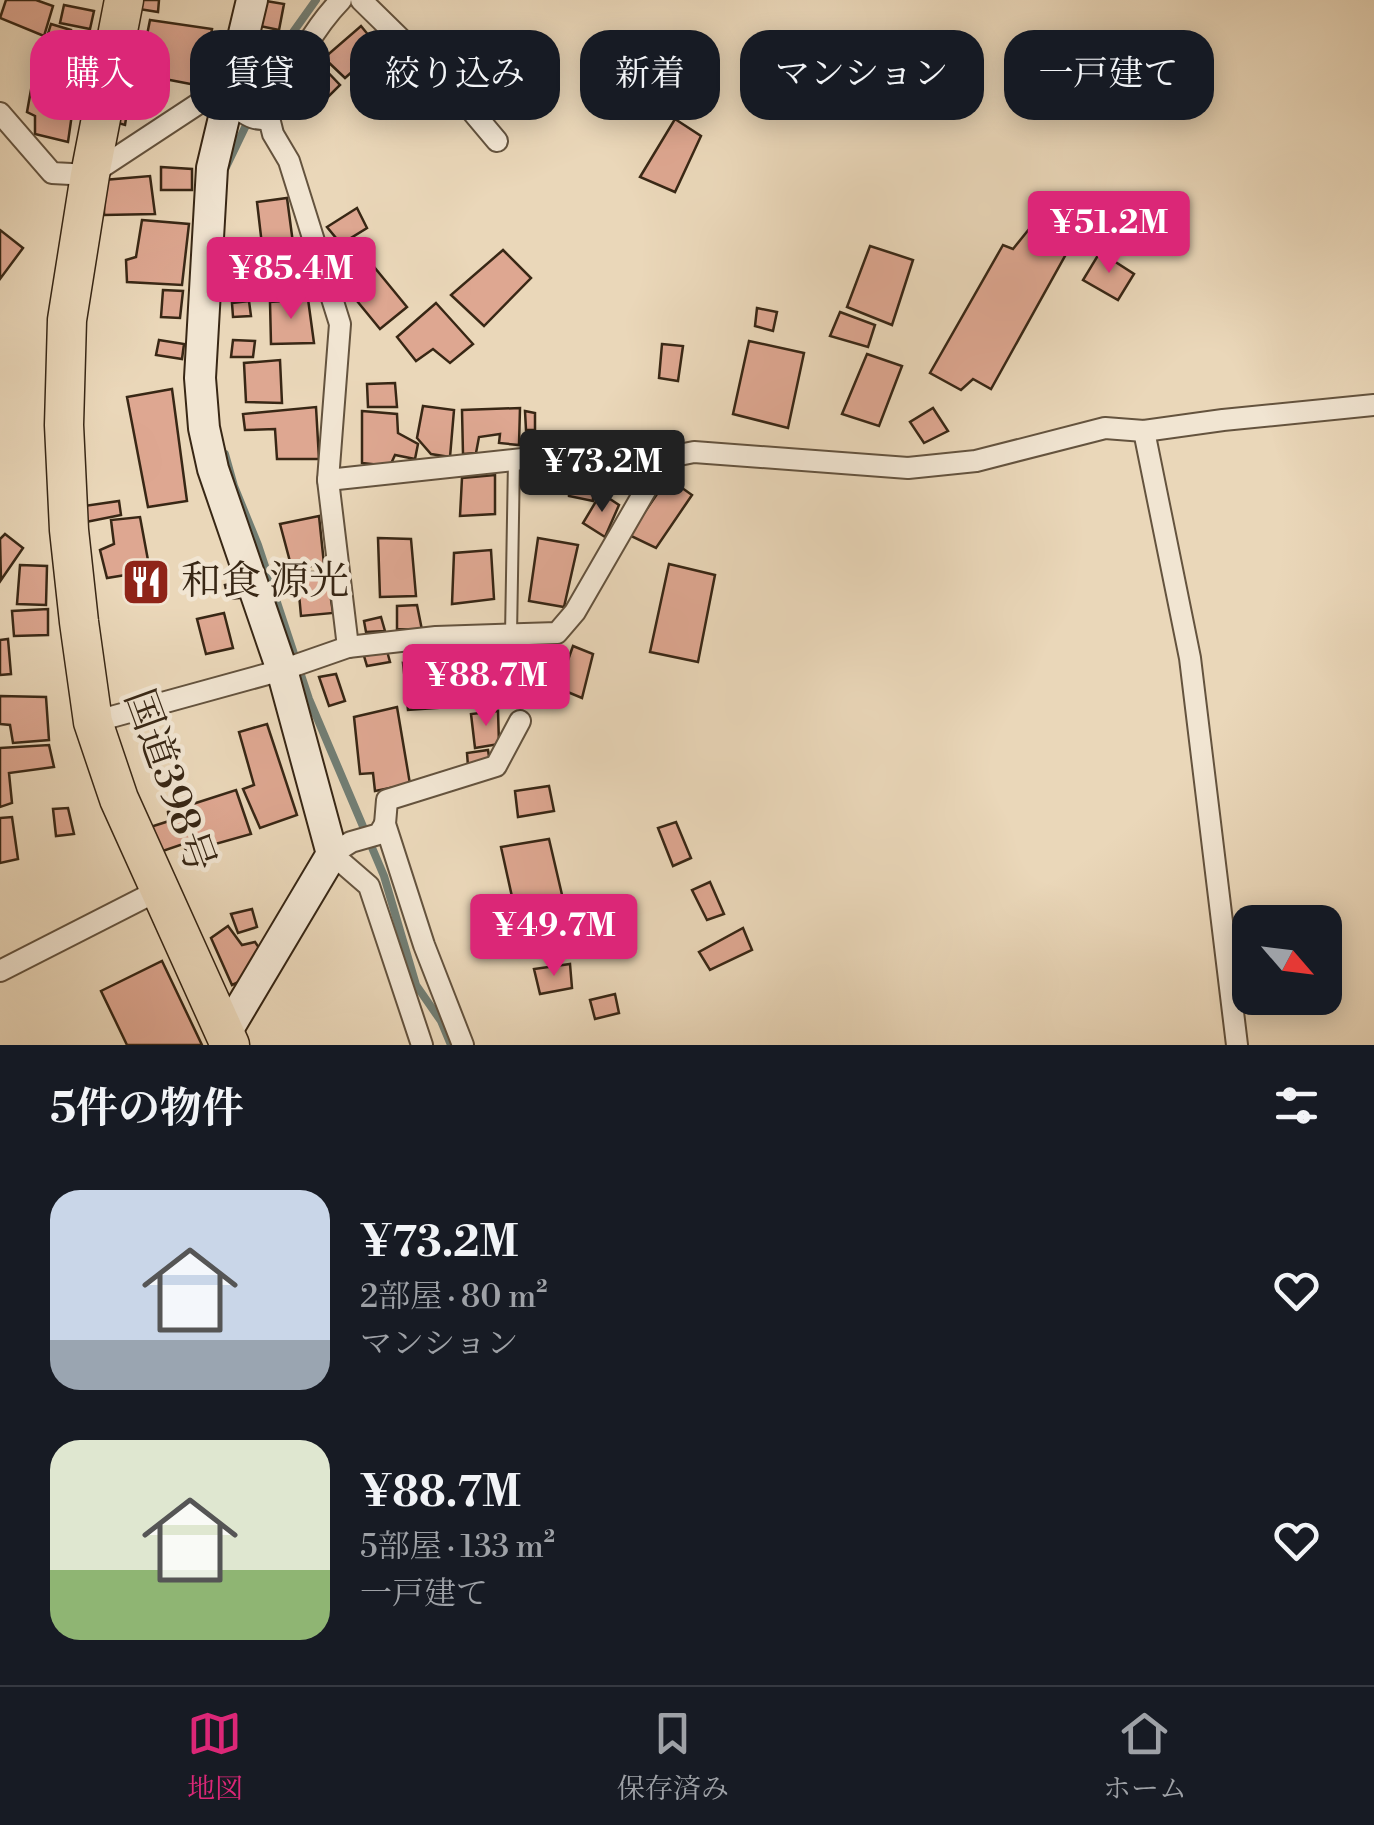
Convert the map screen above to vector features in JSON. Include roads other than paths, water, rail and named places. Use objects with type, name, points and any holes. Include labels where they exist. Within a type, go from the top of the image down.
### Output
[{"type":"highway","name":"国道398号","points":[[124,0],[90,175],[68,320],[64,425],[75,585],[93,722],[119,799],[228,1040]]},
{"type":"street","points":[[251,30],[252,0]]},
{"type":"street","points":[[316,30],[341,0]]},
{"type":"street","points":[[361,0],[460,97],[498,141]]},
{"type":"street","points":[[0,113],[52,172],[90,175],[190,109]]},
{"type":"street","points":[[246,120],[212,168],[200,378],[204,428],[213,469],[285,669],[342,848],[369,886],[422,1045]]},
{"type":"street","points":[[257,120],[272,134],[289,161],[340,324],[328,480],[348,647]]},
{"type":"street","points":[[93,722],[285,669],[348,647],[436,637],[556,633],[575,612],[664,458],[694,452],[908,468],[976,461],[1104,428],[1144,431],[1374,404]]},
{"type":"street","points":[[1144,431],[1190,658],[1237,1045]]},
{"type":"street","points":[[328,480],[573,456]]},
{"type":"street","points":[[463,1045],[382,829],[387,800],[496,766],[520,722]]},
{"type":"street","points":[[228,1040],[342,848],[382,829]]},
{"type":"street","points":[[0,971],[159,890]]},
{"type":"lane","points":[[511,636],[514,460]]},
{"type":"waterway","points":[[226,167],[286,42],[316,0]]},
{"type":"waterway","points":[[225,454],[309,699],[384,876],[416,985],[441,1021],[451,1045]]},
{"type":"place","name":"和食 源光","points":[[146,582]]}]
